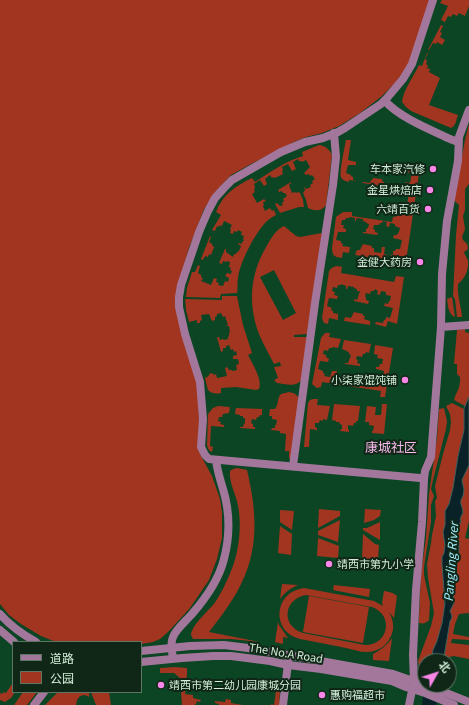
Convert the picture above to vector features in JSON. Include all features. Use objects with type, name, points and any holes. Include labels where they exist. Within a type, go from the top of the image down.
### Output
[{"type":"street","points":[[424,479],[209,459],[201,448],[203,419],[200,382],[185,334],[179,307],[179,297],[199,232],[215,198],[232,180],[281,152],[305,142],[322,138],[345,128],[385,101],[403,79],[412,64],[433,0]]},
{"type":"street","points":[[385,101],[401,114],[458,142]]},
{"type":"street","points":[[409,705],[413,685],[416,590],[424,479],[425,471],[431,457],[441,327],[444,251],[450,204],[458,161],[458,142],[469,110]]},
{"type":"street","points":[[294,466],[336,157],[334,133]]},
{"type":"street","points":[[441,327],[465,325]]},
{"type":"street","points":[[173,658],[172,637],[199,605],[215,581],[221,569],[226,552],[228,511],[216,460]]},
{"type":"street","points":[[0,614],[14,628],[34,641]]},
{"type":"street","points":[[0,630],[13,641]]},
{"type":"street","name":"The No.A Road","points":[[142,651],[190,646],[224,645],[248,648],[393,674],[413,685]]},
{"type":"street","points":[[283,705],[289,655]]},
{"type":"street","name":"The No.A Road","points":[[142,662],[173,658],[231,656],[417,686]]},
{"type":"street","points":[[34,705],[43,693]]},
{"type":"street","points":[[435,693],[454,705]]},
{"type":"street","points":[[446,693],[469,702]]},
{"type":"green space","points":[[0,0],[430,0],[408,65],[395,83],[382,96],[360,113],[339,126],[294,142],[231,175],[216,191],[204,209],[189,248],[178,287],[198,385],[200,454],[212,476],[220,499],[222,512],[222,538],[217,559],[209,580],[190,608],[160,639],[142,644],[142,641],[54,641],[41,636],[21,624],[9,615],[0,604]]},
{"type":"green space","points":[[442,0],[469,0],[469,6],[465,16],[459,13],[457,16],[453,14],[451,17],[448,16],[445,22],[441,20],[448,6],[440,3]]},
{"type":"green space","points":[[441,25],[443,26],[440,32],[442,33],[440,37],[445,40],[442,45],[437,42],[436,44],[433,43],[428,50]]},
{"type":"green space","points":[[427,53],[425,59],[427,61],[427,68],[430,69],[429,72],[440,78],[429,105],[458,115],[455,124],[451,128],[411,111],[402,102],[406,88],[419,65],[422,66]]},
{"type":"green space","points":[[469,124],[469,184],[465,189],[465,210],[463,216],[465,229],[462,237],[468,248],[464,252],[468,260],[468,268],[463,279],[458,284],[462,317],[457,317],[455,299],[453,296],[459,205],[454,200]]},
{"type":"green space","points":[[346,140],[351,140],[348,160],[356,162],[356,165],[348,165],[346,173],[353,177],[353,180],[358,181],[349,180],[349,182],[341,177],[341,165]]},
{"type":"green space","points":[[319,145],[327,148],[332,155],[326,205],[322,209],[318,210],[308,208],[303,193],[305,190],[304,186],[306,189],[311,187],[310,185],[313,183],[312,181],[315,179],[312,175],[306,175],[304,173],[310,167],[306,160],[302,162],[298,159],[293,162],[296,169],[292,171],[288,164],[282,167],[283,174],[275,178],[272,178],[270,175],[265,179],[267,184],[264,186],[260,180],[254,184],[255,192],[252,194],[257,203],[264,199],[266,201],[263,202],[265,211],[270,208],[272,211],[274,210],[276,215],[268,220],[257,233],[249,248],[239,271],[237,293],[221,294],[220,298],[186,297],[192,272],[195,272],[198,265],[200,266],[198,273],[203,278],[201,281],[211,285],[214,278],[217,279],[216,282],[219,283],[218,285],[223,286],[225,281],[228,282],[229,278],[225,276],[227,273],[231,274],[232,271],[229,267],[230,262],[223,261],[222,264],[219,263],[225,249],[226,252],[233,257],[234,254],[239,251],[241,246],[238,243],[241,244],[244,240],[244,236],[241,235],[242,232],[238,230],[237,232],[234,231],[233,234],[230,233],[232,225],[224,221],[222,226],[217,226],[215,231],[212,230],[221,215],[216,212],[222,200],[236,187],[246,181],[252,178],[255,182],[284,164],[303,156],[302,152]]},
{"type":"green space","points":[[408,166],[420,167],[405,268],[390,265],[393,251],[400,249],[402,240],[393,238],[394,235],[397,235],[400,228],[395,226],[395,224],[390,223],[389,227],[386,226],[387,222],[383,221],[379,225],[374,225],[373,229],[378,233],[377,235],[363,233],[366,232],[369,224],[363,221],[363,219],[357,218],[355,222],[355,218],[350,217],[342,220],[341,225],[344,225],[343,228],[346,229],[346,232],[338,232],[336,240],[341,241],[343,244],[342,246],[350,247],[349,253],[343,252],[342,258],[334,256],[332,248],[336,217],[343,212],[352,212],[352,216],[392,222],[393,217],[402,214],[405,211],[409,190],[393,188],[393,187],[403,189],[403,185],[405,185],[406,182],[410,183],[412,173],[403,171],[404,169],[407,169]]},
{"type":"green space","points":[[373,178],[382,179],[384,185],[390,186],[362,183],[370,183]]},
{"type":"green space","points":[[291,182],[289,185],[292,193],[300,193],[304,207],[299,207],[280,213],[275,204],[277,203],[280,206],[283,205],[283,199],[287,196],[282,191],[279,192],[278,190]]},
{"type":"green space","points":[[284,226],[296,236],[300,237],[322,233],[307,334],[294,335],[294,337],[307,337],[302,379],[297,384],[291,385],[277,383],[274,380],[278,378],[274,367],[281,366],[280,362],[274,364],[261,338],[255,323],[252,301],[252,290],[256,269],[271,239]],"holes":[[[274,270],[296,313],[283,320],[260,277]]]},
{"type":"green space","points":[[210,236],[209,242],[214,247],[211,255],[209,254],[208,257],[205,256],[203,260],[201,259]]},
{"type":"green space","points":[[363,244],[372,246],[372,248],[374,248],[374,252],[381,253],[382,247],[385,247],[384,254],[387,255],[386,260],[355,255],[357,250],[360,250]]},
{"type":"green space","points":[[337,266],[342,267],[341,273],[394,282],[396,276],[404,277],[397,324],[388,321],[386,327],[375,324],[376,322],[383,323],[386,317],[390,318],[393,308],[384,306],[385,303],[388,304],[391,296],[386,295],[386,292],[381,291],[380,295],[377,294],[378,291],[375,289],[374,291],[371,291],[370,294],[366,293],[365,297],[366,300],[369,301],[368,304],[354,301],[354,299],[357,300],[360,291],[357,291],[354,287],[348,286],[346,289],[346,286],[341,284],[338,285],[337,288],[333,287],[332,291],[335,292],[334,295],[338,296],[337,299],[329,298],[327,306],[332,308],[331,310],[333,313],[338,314],[338,320],[329,318],[328,324],[324,323],[322,318],[329,271]]},
{"type":"green space","points":[[222,296],[237,296],[243,325],[252,353],[248,355],[260,381],[259,389],[256,390],[236,387],[221,388],[221,393],[217,394],[208,390],[205,378],[209,376],[209,374],[216,374],[217,378],[227,376],[225,368],[227,367],[232,371],[237,370],[236,365],[239,364],[238,359],[233,359],[233,356],[237,355],[236,351],[234,352],[233,349],[231,350],[229,345],[226,346],[226,348],[223,348],[223,351],[221,352],[217,337],[219,337],[220,340],[228,339],[230,332],[229,326],[225,326],[228,325],[225,316],[223,317],[221,313],[217,314],[215,320],[212,321],[209,314],[201,315],[202,320],[200,323],[197,323],[197,320],[189,322],[185,299],[222,300]]},
{"type":"green space","points":[[452,297],[455,317],[450,312],[447,299]]},
{"type":"green space","points":[[354,312],[363,314],[363,316],[365,316],[364,319],[370,321],[370,325],[344,321],[345,317],[351,318]]},
{"type":"green space","points":[[465,329],[465,332],[469,333],[469,397],[465,406],[454,400],[459,387],[460,377],[457,374],[457,364],[454,364],[457,330]]},
{"type":"green space","points":[[325,333],[330,333],[329,337],[341,339],[338,348],[333,347],[329,348],[328,351],[324,350],[323,354],[329,359],[328,362],[320,361],[318,369],[323,371],[325,374],[324,376],[330,377],[332,371],[337,371],[335,379],[342,380],[345,375],[354,377],[356,382],[362,383],[364,377],[367,378],[366,385],[374,386],[378,380],[382,381],[384,371],[376,369],[376,367],[379,367],[380,364],[382,364],[383,359],[377,358],[378,355],[374,354],[375,345],[393,348],[385,397],[380,397],[381,391],[322,382],[321,387],[317,388],[312,384],[321,338]]},
{"type":"green space","points":[[344,340],[371,344],[369,353],[366,352],[362,357],[357,356],[357,363],[360,364],[360,366],[345,364],[348,363],[351,355],[349,352],[342,349]]},
{"type":"green space","points":[[289,392],[295,394],[299,399],[291,457],[289,459],[289,451],[285,451],[286,434],[280,433],[280,431],[271,430],[272,428],[275,428],[277,420],[272,419],[272,416],[269,416],[270,409],[275,409],[281,394]]},
{"type":"green space","points":[[313,399],[318,399],[317,405],[330,406],[327,420],[323,419],[323,421],[320,420],[319,423],[315,423],[317,430],[310,429],[309,447],[304,447],[308,403]]},
{"type":"green space","points":[[452,403],[464,409],[464,430],[453,488],[449,504],[445,511],[445,525],[443,532],[445,545],[442,558],[444,611],[442,623],[432,653],[421,653],[434,613],[427,564],[436,516],[435,501],[437,498],[435,486],[451,422],[450,414],[446,406]]},
{"type":"green space","points":[[334,404],[360,406],[358,421],[354,423],[353,426],[348,425],[349,432],[340,431],[342,429],[342,425],[339,422],[332,420]]},
{"type":"green space","points":[[382,404],[387,404],[384,434],[372,433],[374,426],[369,425],[369,422],[365,422],[367,406],[376,407],[375,415],[381,415]]},
{"type":"green space","points":[[218,406],[230,407],[229,413],[223,414],[222,417],[219,417],[218,421],[221,422],[220,424],[224,425],[224,427],[211,426],[210,446],[213,447],[212,452],[209,450],[207,445],[208,414],[213,408]]},
{"type":"green space","points":[[236,408],[262,409],[262,415],[257,417],[256,420],[252,419],[251,423],[255,429],[240,428],[243,427],[245,423],[245,418],[235,414]]},
{"type":"green space","points":[[444,408],[447,421],[446,429],[431,489],[434,496],[431,505],[431,522],[424,567],[424,575],[430,603],[429,620],[425,623],[419,623],[421,574],[426,538],[429,494],[437,438],[439,409]]},
{"type":"green space","points":[[469,465],[469,521],[465,538],[469,539],[469,613],[459,614],[453,634],[469,637],[469,640],[452,639],[451,643],[469,645],[469,659],[457,657],[457,653],[445,653],[452,617],[450,611],[454,603],[453,590],[459,552],[459,542],[456,531],[460,525],[462,509],[460,501],[464,490],[462,480]]},
{"type":"green space","points":[[237,468],[247,470],[253,501],[253,547],[250,562],[237,592],[209,632],[260,642],[231,639],[193,639],[191,635],[194,626],[218,598],[229,576],[238,549],[240,529],[239,510],[230,475],[230,471]]},
{"type":"green space","points":[[319,509],[340,511],[340,516],[318,528]]},
{"type":"green space","points":[[365,509],[381,510],[380,516],[374,520],[364,523]]},
{"type":"green space","points":[[280,510],[294,511],[292,530],[280,522]]},
{"type":"green space","points":[[340,520],[338,542],[318,535],[318,531]]},
{"type":"green space","points":[[380,522],[380,540],[363,530],[363,528],[367,528]]},
{"type":"green space","points":[[280,526],[292,534],[291,555],[278,553]]},
{"type":"green space","points":[[363,534],[375,544],[379,545],[378,560],[362,559]]},
{"type":"green space","points":[[318,538],[339,546],[338,558],[317,556]]},
{"type":"green space","points":[[282,584],[298,585],[288,590],[280,599]]},
{"type":"green space","points":[[334,585],[370,589],[369,597],[333,590]]},
{"type":"green space","points":[[304,588],[374,601],[383,606],[384,591],[392,593],[397,596],[394,618],[389,612],[393,624],[391,636],[382,647],[371,652],[367,652],[300,639],[291,635],[284,629],[280,621],[280,612],[281,604],[286,597],[294,591]],"holes":[[[306,595],[372,607],[384,616],[386,623],[384,635],[373,644],[365,645],[303,633],[296,630],[288,619],[289,607],[298,597]]]},
{"type":"green space","points":[[309,596],[369,607],[363,643],[303,632]]},
{"type":"green space","points":[[278,622],[288,638],[283,637],[283,644],[275,642]]},
{"type":"green space","points":[[392,638],[389,661],[373,660],[373,654],[384,647]]},
{"type":"green space","points":[[160,668],[187,668],[185,694],[193,695],[193,698],[201,700],[200,702],[197,701],[194,705],[182,705],[180,678],[174,673],[160,673]]},
{"type":"green space","points":[[12,684],[12,693],[14,693],[11,698],[5,702],[0,700],[0,693],[6,693]]},
{"type":"green space","points":[[276,691],[280,691],[279,705],[274,705]]},
{"type":"green space","points":[[22,693],[36,693],[27,705],[14,705]]},
{"type":"green space","points":[[57,693],[89,693],[89,697],[85,695],[80,696],[76,705],[45,705]]},
{"type":"green space","points":[[91,693],[109,693],[111,705],[96,705]]},
{"type":"green space","points":[[226,699],[231,700],[231,703],[243,705],[219,705],[215,703],[215,701],[225,702]]},
{"type":"water","points":[[469,397],[469,465],[462,480],[464,490],[461,503],[463,513],[456,531],[459,542],[459,556],[455,570],[453,590],[454,603],[450,611],[452,617],[444,653],[432,653],[442,623],[445,603],[442,557],[445,545],[443,532],[445,525],[445,511],[449,504],[453,488],[464,430],[464,409]]},
{"type":"waterway","name":"Pangling River","points":[[429,705],[431,693]]},
{"type":"place","name":"车本家汽修","points":[[433,169]]},
{"type":"place","name":"金星烘焙店","points":[[430,190]]},
{"type":"place","name":"六靖百货","points":[[428,209]]},
{"type":"place","name":"金健大药房","points":[[420,262]]},
{"type":"place","name":"小柒家馄饨铺","points":[[405,380]]},
{"type":"place","name":"靖西市第九小学","points":[[329,564]]},
{"type":"place","name":"靖西市第二幼儿园康城分园","points":[[161,685]]},
{"type":"place","name":"惠购福超市","points":[[322,695]]},
{"type":"district","name":"康城社区","points":[[391,447]]}]
